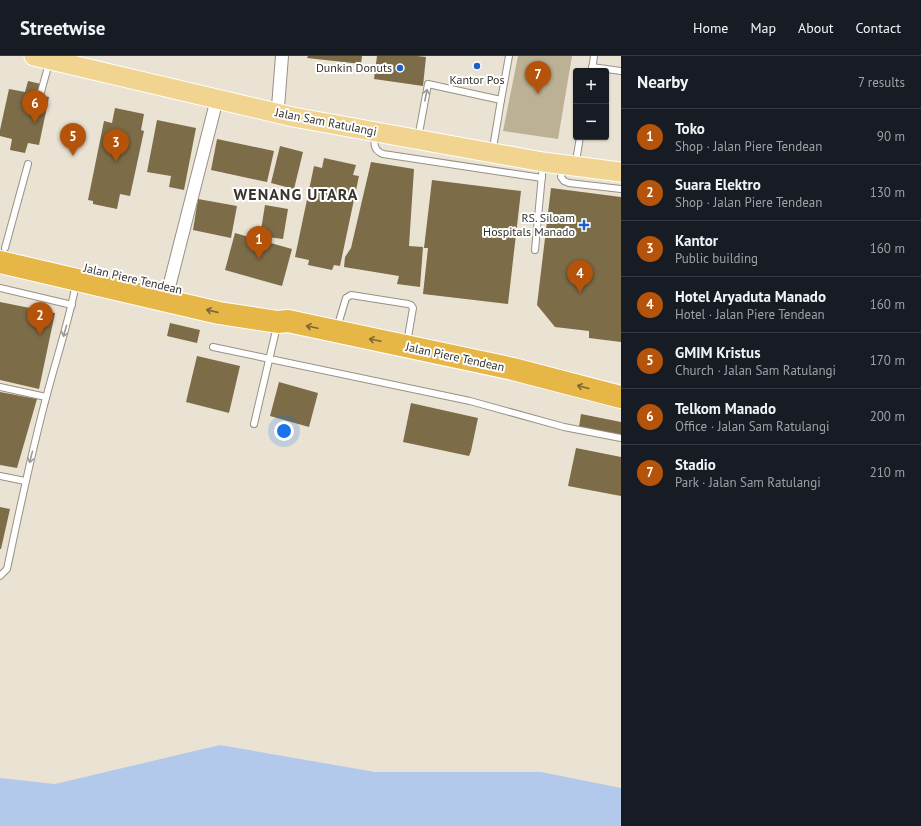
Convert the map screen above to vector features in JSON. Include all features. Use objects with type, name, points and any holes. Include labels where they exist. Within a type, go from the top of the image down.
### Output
[{"type":"highway","name":"Jalan Piere Tendean","points":[[2,252],[64,263],[274,311],[282,319]]},
{"type":"highway","name":"Jalan Piere Tendean","points":[[2,252],[76,280],[219,313],[282,319],[336,332],[513,369],[621,397]]},
{"type":"main road","name":"Jalan Sam Ratulangi","points":[[47,57],[278,107],[621,172]]},
{"type":"main road","name":"Jalan Sam Ratulangi","points":[[47,57],[375,138],[542,170],[569,163],[621,166]]},
{"type":"street","points":[[278,107],[282,56]]},
{"type":"street","points":[[169,287],[217,99]]},
{"type":"lane","points":[[493,148],[500,100],[509,56]]},
{"type":"lane","points":[[592,68],[594,56]]},
{"type":"lane","points":[[41,92],[47,57]]},
{"type":"lane","points":[[609,70],[621,71]]},
{"type":"lane","points":[[419,133],[428,84],[500,100]]},
{"type":"lane","points":[[579,140],[561,177],[564,181],[569,183],[621,189]]},
{"type":"lane","points":[[2,252],[28,164]]},
{"type":"lane","points":[[535,250],[542,170]]},
{"type":"lane","points":[[0,576],[8,569],[25,481],[46,397],[72,305],[76,280]]},
{"type":"lane","points":[[0,288],[72,305]]},
{"type":"lane","points":[[336,332],[345,300],[348,296],[351,295],[408,304],[413,308],[406,346]]},
{"type":"lane","points":[[254,424],[269,360],[282,319]]},
{"type":"lane","points":[[213,347],[470,402],[564,427],[621,438]]},
{"type":"lane","points":[[0,387],[46,397]]},
{"type":"lane","points":[[0,476],[25,481]]},
{"type":"shaded area","points":[[518,56],[572,56],[558,139],[503,131]]},
{"type":"water","points":[[220,745],[375,772],[541,772],[621,788],[621,826],[0,826],[0,778],[55,784]]},
{"type":"building","points":[[308,56],[362,56],[361,64],[307,58]]},
{"type":"building","name":"Dunkin Donuts","points":[[377,56],[426,57],[423,86],[374,79]]},
{"type":"building","points":[[28,81],[41,84],[38,95],[49,97],[39,145],[28,143],[25,153],[10,150],[12,139],[0,136],[0,130],[9,89],[25,92]]},
{"type":"building","points":[[115,108],[144,114],[141,130],[144,131],[130,196],[120,194],[117,209],[93,204],[93,201],[88,200],[104,121],[112,123]]},
{"type":"building","points":[[157,120],[196,128],[184,190],[169,187],[171,176],[147,172]]},
{"type":"building","points":[[217,139],[274,151],[267,182],[211,170]]},
{"type":"building","points":[[280,146],[303,152],[294,189],[271,183]]},
{"type":"building","points":[[324,158],[356,165],[353,175],[359,176],[340,266],[334,265],[332,270],[308,265],[309,260],[295,257],[314,166],[322,168]]},
{"type":"building","points":[[371,162],[414,169],[409,246],[423,247],[420,287],[397,284],[399,276],[344,267],[345,257],[351,248]]},
{"type":"building","points":[[432,180],[521,191],[508,304],[423,294],[428,248],[424,248]]},
{"type":"building","points":[[551,188],[621,197],[621,342],[589,338],[589,331],[555,327],[537,305]]},
{"type":"building","points":[[198,199],[237,206],[231,238],[193,230]]},
{"type":"building","points":[[265,205],[288,209],[283,239],[260,236]]},
{"type":"building","points":[[235,233],[292,249],[282,286],[225,270]]},
{"type":"building","points":[[0,302],[55,313],[39,389],[0,380]]},
{"type":"building","points":[[170,323],[200,330],[197,343],[167,336]]},
{"type":"building","points":[[197,356],[240,366],[229,413],[186,402]]},
{"type":"building","points":[[279,382],[318,393],[309,427],[270,416]]},
{"type":"building","points":[[0,392],[37,399],[17,468],[0,465]]},
{"type":"building","points":[[411,403],[478,418],[469,456],[403,442]]},
{"type":"building","points":[[581,414],[621,422],[621,435],[579,427]]},
{"type":"building","points":[[576,448],[621,457],[621,496],[568,486]]},
{"type":"building","points":[[0,507],[10,509],[1,549],[0,549]]},
{"type":"place","name":"Kantor Pos","points":[[477,66]]},
{"type":"place","name":"Dunkin Donuts","points":[[400,68]]},
{"type":"place","name":"Stadio","points":[[538,94]]},
{"type":"place","name":"Telkom Manado","points":[[35,123]]},
{"type":"place","name":"GMIM Kristus","points":[[73,156]]},
{"type":"place","name":"Kantor","points":[[116,162]]},
{"type":"place","name":"RS. Siloam Hospitals Manado","points":[[584,225]]},
{"type":"place","name":"Toko","points":[[259,259]]},
{"type":"place","name":"Hotel Aryaduta Manado","points":[[580,293]]},
{"type":"place","name":"Suara Elektro","points":[[40,335]]},
{"type":"district","name":"WENANG UTARA","points":[[296,194]]}]
